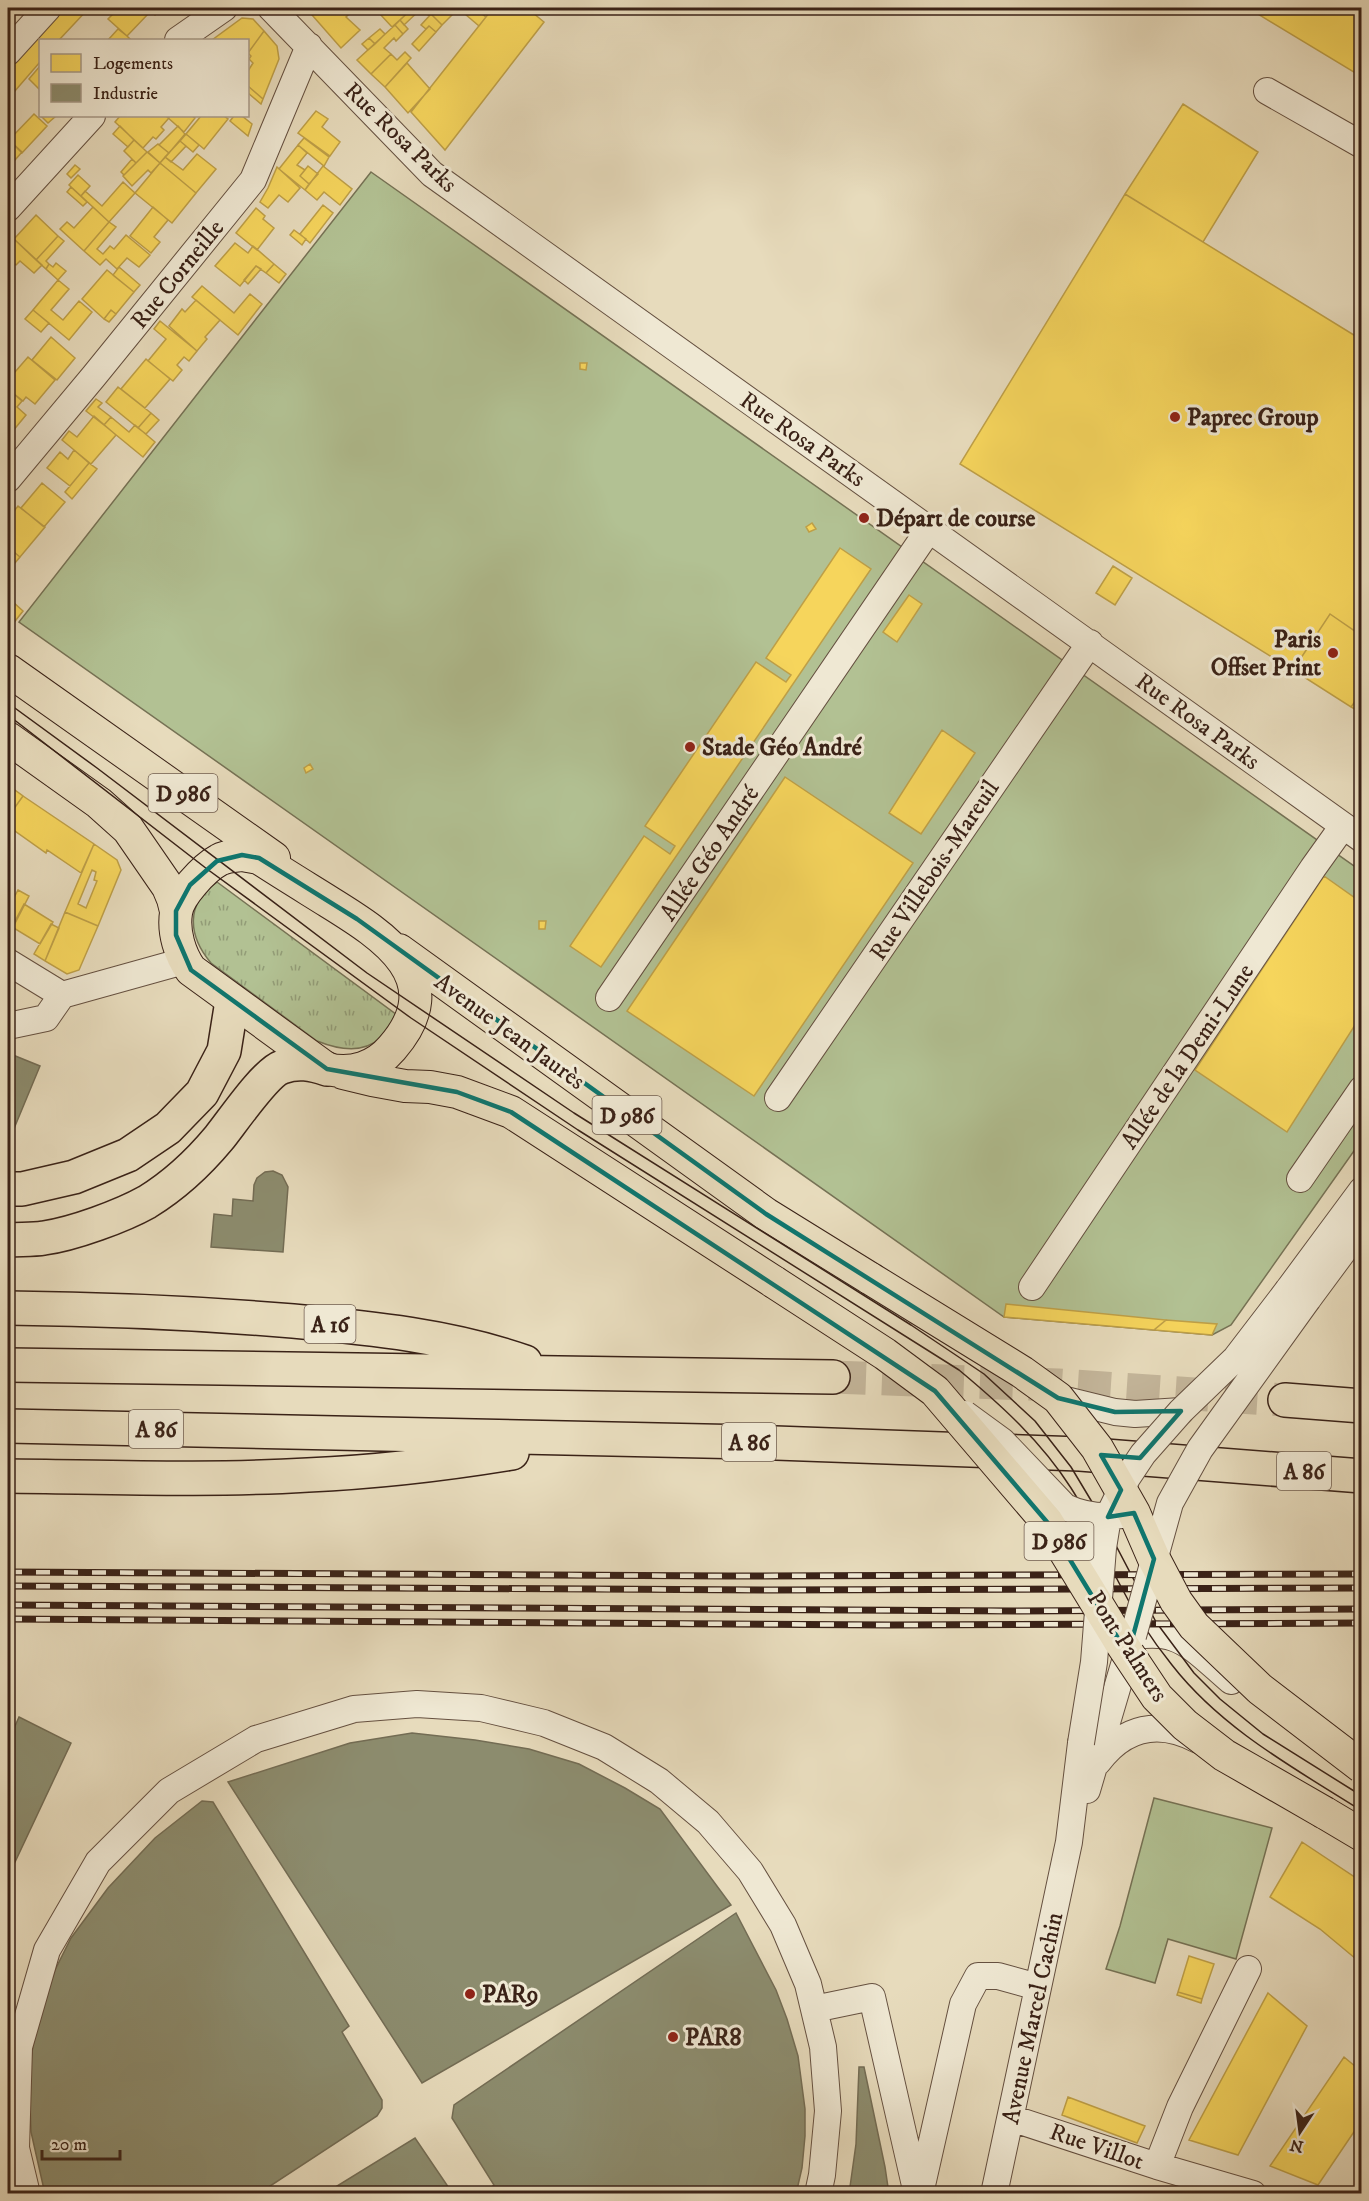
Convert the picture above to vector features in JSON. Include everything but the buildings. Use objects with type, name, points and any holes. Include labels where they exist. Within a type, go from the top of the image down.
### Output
[{"type":"highway","points":[[8,1189],[22,1189],[74,1177],[128,1155],[168,1128],[202,1093],[224,1051],[232,1001]]},
{"type":"highway","points":[[8,1240],[45,1238],[102,1222],[147,1201],[186,1172],[217,1140],[269,1077],[281,1067],[298,1063],[312,1064],[332,1070]]},
{"type":"highway","name":"A 16","points":[[8,1308],[99,1309],[233,1316],[366,1327],[430,1337],[493,1351],[555,1372]]},
{"type":"highway","points":[[8,1365],[832,1377]]},
{"type":"highway","points":[[1285,1400],[1362,1406]]},
{"type":"highway","name":"A 86","points":[[8,1426],[750,1442],[1080,1454],[1362,1476]]},
{"type":"highway","points":[[8,1476],[193,1478],[306,1476],[443,1464],[579,1440]]},
{"type":"main road","name":"D 986","points":[[8,670],[357,919]]},
{"type":"main road","name":"D 986","points":[[8,738],[90,796],[128,829],[168,887],[176,911]]},
{"type":"main road","points":[[357,919],[259,858],[242,855],[228,856],[217,861],[190,885],[176,911],[176,935],[184,961],[191,970],[332,1070],[356,1070],[372,1065],[395,1045],[411,1018],[416,1006],[415,988],[401,958],[388,942]]},
{"type":"main road","name":"Avenue Jean Jaurès","points":[[357,919],[766,1214],[1022,1372],[1058,1398]]},
{"type":"main road","name":"Pont Palmers","points":[[332,1070],[405,1086],[430,1086],[457,1092],[511,1112],[885,1354],[935,1391],[1047,1522],[1099,1603],[1119,1644],[1157,1697],[1185,1725],[1219,1751],[1362,1835]]},
{"type":"main road","name":"D 986","points":[[1058,1398],[1097,1448],[1121,1507],[1154,1559],[1176,1601],[1194,1626],[1260,1689],[1362,1768]]},
{"type":"street","points":[[8,52],[48,8]]},
{"type":"street","points":[[179,39],[225,8]]},
{"type":"street","name":"Rue Rosa Parks","points":[[271,8],[432,174],[1352,832]]},
{"type":"street","name":"Rue Corneille","points":[[8,479],[253,180],[309,46]]},
{"type":"street","points":[[1267,91],[1362,145]]},
{"type":"street","points":[[8,208],[91,117]]},
{"type":"street","name":"Allée Géo André","points":[[609,998],[930,528]]},
{"type":"street","name":"Rue Villebois-Mareuil","points":[[778,1098],[1090,643]]},
{"type":"street","name":"Allée de la Demi-Lune","points":[[1032,1287],[1306,878],[1352,832]]},
{"type":"street","points":[[8,1026],[46,1018],[62,995],[184,961]]},
{"type":"street","points":[[8,962],[62,995]]},
{"type":"street","points":[[1300,1179],[1362,1089]]},
{"type":"street","points":[[1298,1294],[1362,1190]]},
{"type":"street","points":[[1099,1603],[1103,1548],[1143,1454],[1181,1411],[1213,1383],[1362,1226]]},
{"type":"street","name":"Avenue Marcel Cachin","points":[[994,2193],[1069,1842],[1096,1752],[1119,1644],[1154,1559],[1170,1503],[1200,1449],[1298,1294]]},
{"type":"street","points":[[935,1391],[1002,1441],[1065,1508],[1085,1514],[1121,1507],[1170,1503]]},
{"type":"street","points":[[1058,1398],[1115,1412],[1135,1414],[1181,1411]]},
{"type":"street","points":[[1119,1644],[1164,1635],[1182,1640],[1265,1710],[1362,1768]]},
{"type":"street","points":[[27,2193],[16,2148],[19,2047],[47,1950],[98,1862],[169,1791],[256,1738],[354,1709],[417,1704],[482,1708],[544,1723],[604,1747],[659,1780],[708,1822],[750,1870],[783,1925],[808,1984],[823,2047],[828,2111],[818,2193]]},
{"type":"street","points":[[1096,1752],[1129,1734],[1153,1728],[1186,1734],[1219,1751]]},
{"type":"street","points":[[1157,2166],[1180,2107],[1248,1969]]},
{"type":"street","points":[[919,2193],[963,2004],[978,1976],[998,1976],[1038,1987]]},
{"type":"street","points":[[814,2009],[872,1996],[919,2193]]},
{"type":"street","name":"Rue Villot","points":[[1011,2118],[1240,2192]]},
{"type":"highlighted area","points":[[242,855],[259,858],[357,919],[766,1214],[1058,1398],[1115,1412],[1181,1411],[1140,1458],[1101,1455],[1121,1490],[1108,1517],[1134,1513],[1154,1559],[1133,1636],[1119,1640],[1047,1522],[935,1391],[511,1112],[457,1092],[327,1069],[191,970],[176,935],[176,911],[190,885],[217,861]]},
{"type":"green space","name":"Stade Géo André","points":[[371,172],[1361,871],[1361,1141],[1231,1325],[1212,1335],[1004,1317],[19,622]]},
{"type":"green space","points":[[217,882],[397,1015],[383,1036],[357,1049],[341,1048],[317,1041],[211,963],[198,942],[193,920],[199,900]]},
{"type":"green space","points":[[1154,1798],[1272,1828],[1236,1959],[1168,1939],[1155,1983],[1106,1969],[1120,1926]]},
{"type":"tunnel","points":[[833,1377],[1058,1385],[1285,1400]]},
{"type":"tram line","points":[[8,703],[367,973],[574,1113],[911,1325],[984,1374],[1035,1421],[1071,1467],[1101,1517],[1156,1622],[1194,1673],[1220,1699],[1263,1734],[1362,1796]]},
{"type":"tram line","points":[[8,715],[207,869],[411,1018],[578,1130],[959,1370],[1020,1424],[1059,1471],[1084,1510],[1136,1614],[1164,1655],[1192,1688],[1213,1709],[1260,1746],[1362,1811]]},
{"type":"railway","points":[[8,1572],[728,1576],[1362,1574]]},
{"type":"railway","points":[[8,1586],[772,1590],[1362,1588]]},
{"type":"railway","points":[[8,1605],[1017,1611],[1362,1609]]},
{"type":"railway","points":[[8,1619],[890,1625],[1362,1623]]},
{"type":"place","name":"Paprec Group","points":[[1175,417]]},
{"type":"place","name":"Départ de course","points":[[864,518]]},
{"type":"place","name":"Paris Offset Print","points":[[1333,653]]},
{"type":"place","name":"Stade Géo André","points":[[690,747]]},
{"type":"place","name":"PAR9","points":[[470,1994]]},
{"type":"place","name":"PAR8","points":[[673,2037]]}]
